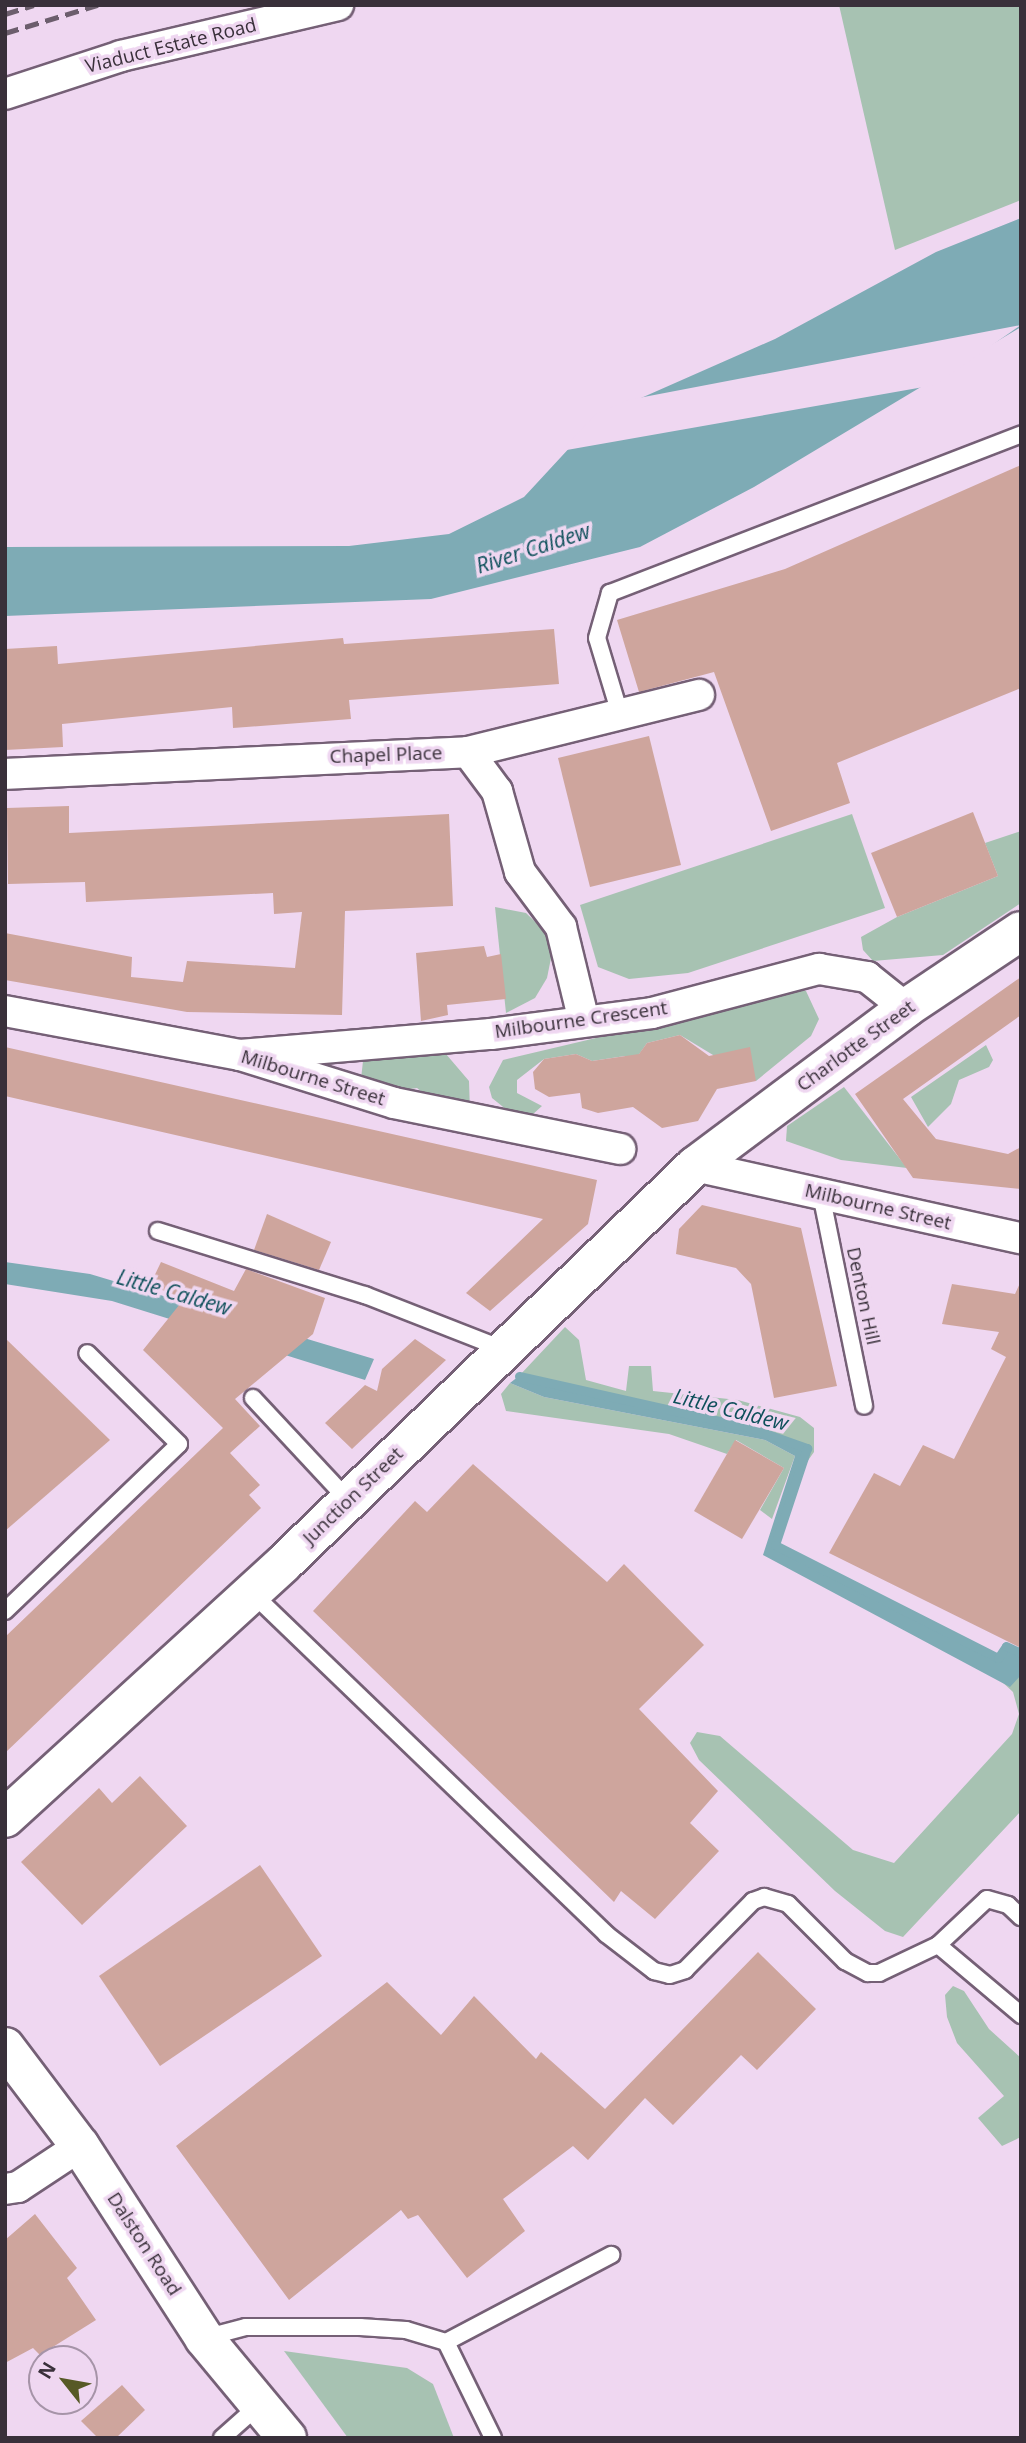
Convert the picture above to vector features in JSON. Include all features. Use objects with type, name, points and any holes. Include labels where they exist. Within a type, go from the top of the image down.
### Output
[{"type":"street","name":"Viaduct Estate Road","points":[[5,94],[121,56],[338,5]]},
{"type":"street","points":[[467,752],[699,695]]},
{"type":"street","name":"Chapel Place","points":[[5,775],[467,752],[497,791],[520,872],[561,927],[584,1021]]},
{"type":"street","name":"Charlotte Street","points":[[695,1166],[906,1008],[1021,931]]},
{"type":"street","name":"Milbourne Crescent","points":[[240,1055],[652,1013],[819,969],[867,977],[906,1008]]},
{"type":"street","name":"Milbourne Street","points":[[5,1011],[240,1055],[394,1103],[620,1149]]},
{"type":"street","name":"Milbourne Street","points":[[695,1166],[1021,1238]]},
{"type":"street","name":"Junction Street","points":[[5,1818],[349,1501],[695,1166]]},
{"type":"street","name":"Dalston Road","points":[[5,2048],[80,2146],[204,2338],[287,2438]]},
{"type":"street","points":[[5,2189],[18,2187],[80,2146]]},
{"type":"lane","points":[[620,714],[597,638],[610,593],[1021,434]]},
{"type":"lane","name":"Denton Hill","points":[[821,1194],[864,1406]]},
{"type":"lane","points":[[158,1231],[365,1294],[505,1350]]},
{"type":"lane","points":[[5,1611],[179,1444],[87,1353]]},
{"type":"lane","points":[[253,1398],[349,1501]]},
{"type":"lane","points":[[251,1592],[606,1934],[653,1971],[670,1975],[685,1970],[753,1901],[764,1897],[788,1904],[845,1961],[868,1973],[879,1973],[938,1945],[987,1899],[1008,1905],[1021,1917]]},
{"type":"lane","points":[[938,1945],[1021,2015]]},
{"type":"lane","points":[[204,2338],[229,2329],[331,2327],[406,2330],[446,2342],[611,2255]]},
{"type":"lane","points":[[446,2342],[493,2438]]},
{"type":"lane","points":[[222,2438],[258,2406]]},
{"type":"shaded area","points":[[839,5],[1021,5],[1021,200],[895,250]]},
{"type":"shaded area","points":[[852,814],[885,908],[688,973],[629,979],[598,967],[580,905]]},
{"type":"shaded area","points":[[1021,831],[1021,903],[943,955],[873,961],[863,950],[861,937],[897,917],[998,876],[985,843]]},
{"type":"shaded area","points":[[495,907],[526,913],[549,935],[553,948],[547,978],[535,998],[506,1013]]},
{"type":"shaded area","points":[[799,990],[806,991],[819,1019],[811,1036],[756,1081],[680,1035],[647,1043],[628,1070],[625,1056],[592,1061],[576,1054],[544,1059],[517,1080],[517,1093],[542,1106],[532,1115],[518,1119],[492,1098],[489,1087],[503,1060]]},
{"type":"shaded area","points":[[986,1045],[993,1060],[989,1067],[959,1080],[951,1104],[928,1127],[911,1097]]},
{"type":"shaded area","points":[[440,1047],[469,1081],[470,1111],[446,1111],[417,1088],[391,1092],[361,1079],[363,1061],[370,1055]]},
{"type":"shaded area","points":[[844,1087],[907,1168],[841,1160],[786,1141],[787,1126]]},
{"type":"shaded area","points":[[565,1327],[579,1340],[586,1380],[626,1391],[629,1366],[651,1366],[653,1391],[738,1400],[800,1417],[814,1428],[814,1452],[802,1469],[808,1454],[747,1427],[519,1376]]},
{"type":"shaded area","points":[[510,1383],[544,1397],[765,1440],[795,1456],[772,1519],[760,1510],[784,1468],[736,1440],[727,1454],[669,1434],[506,1411],[501,1394]]},
{"type":"shaded area","points":[[1021,1673],[1021,1811],[903,1937],[885,1931],[835,1891],[699,1760],[690,1743],[697,1732],[720,1736],[853,1850],[894,1863],[1012,1734],[1019,1714],[1013,1692],[999,1679]]},
{"type":"shaded area","points":[[953,1986],[964,1991],[989,2029],[1021,2058],[1021,2137],[1002,2146],[978,2118],[1004,2096],[957,2043],[947,2017],[945,1995]]},
{"type":"shaded area","points":[[284,2351],[407,2368],[433,2384],[454,2438],[348,2438]]},
{"type":"water","name":"River Caldew","points":[[1021,218],[1021,327],[754,487],[640,547],[431,599],[5,616],[5,547],[349,546],[449,534],[524,497],[598,417],[775,339],[936,252]]},
{"type":"water","points":[[5,1262],[90,1274],[374,1359],[365,1380],[112,1301],[5,1284]]},
{"type":"water","points":[[519,1376],[747,1427],[807,1448],[776,1545],[998,1658],[1006,1646],[1021,1653],[1021,1675],[1010,1687],[763,1555],[795,1456],[765,1440],[544,1397],[510,1383]]},
{"type":"pier","points":[[1021,325],[935,385],[561,451],[596,414],[628,400]]},
{"type":"building","points":[[1021,465],[1021,688],[837,763],[850,803],[771,831],[714,672],[639,692],[617,620],[785,569]]},
{"type":"building","points":[[554,629],[559,684],[349,700],[351,719],[233,728],[232,707],[62,724],[63,747],[5,750],[5,649],[57,646],[58,664],[343,638],[344,644]]},
{"type":"building","points":[[649,736],[681,865],[590,887],[558,758]]},
{"type":"building","points":[[69,806],[69,833],[449,814],[453,906],[345,911],[342,1015],[187,1012],[5,980],[5,933],[132,957],[131,977],[183,982],[187,961],[295,968],[302,912],[274,914],[273,893],[86,902],[85,882],[8,884],[7,808]]},
{"type":"building","points":[[973,812],[998,876],[897,917],[871,853]]},
{"type":"building","points":[[484,946],[487,957],[501,954],[506,999],[447,1005],[448,1015],[421,1021],[416,953]]},
{"type":"building","points":[[1021,977],[1021,1015],[903,1099],[936,1139],[1008,1154],[1021,1147],[1021,1189],[913,1178],[855,1094]]},
{"type":"building","points":[[680,1035],[709,1056],[750,1047],[756,1081],[717,1089],[698,1121],[662,1128],[633,1107],[598,1113],[582,1108],[580,1093],[549,1097],[535,1089],[533,1072],[544,1059],[576,1054],[592,1061],[639,1054],[647,1043]]},
{"type":"building","points":[[5,1047],[597,1180],[588,1224],[490,1311],[466,1293],[543,1219],[5,1096]]},
{"type":"building","points":[[702,1205],[801,1228],[837,1386],[774,1398],[751,1284],[736,1268],[676,1254],[679,1229]]},
{"type":"building","points":[[267,1214],[331,1242],[319,1270],[254,1250]]},
{"type":"building","points":[[161,1262],[234,1291],[246,1269],[325,1298],[313,1334],[235,1399],[260,1426],[230,1453],[260,1485],[249,1495],[261,1508],[5,1753],[5,1637],[223,1428],[143,1350],[184,1299],[150,1285]]},
{"type":"building","points":[[1021,1281],[1021,1648],[829,1553],[874,1473],[900,1486],[923,1445],[954,1459],[1006,1357],[991,1349],[999,1332],[942,1324],[952,1284],[1015,1294]]},
{"type":"building","points":[[5,1338],[110,1440],[5,1531]]},
{"type":"building","points":[[415,1339],[446,1360],[352,1449],[325,1423],[365,1385],[377,1391],[382,1369]]},
{"type":"building","points":[[735,1440],[784,1468],[742,1539],[694,1511]]},
{"type":"building","points":[[473,1464],[607,1582],[624,1564],[704,1645],[639,1709],[718,1791],[690,1823],[719,1851],[655,1919],[621,1891],[614,1902],[313,1611],[415,1501],[427,1512]]},
{"type":"building","points":[[140,1776],[187,1826],[82,1925],[21,1862],[99,1788],[112,1803]]},
{"type":"building","points":[[260,1865],[322,1956],[160,2066],[99,1976]]},
{"type":"building","points":[[758,1952],[816,2009],[757,2070],[741,2055],[673,2125],[645,2098],[588,2160],[573,2146],[503,2199],[525,2231],[467,2278],[418,2215],[408,2219],[401,2210],[289,2300],[176,2146],[387,1982],[441,2035],[474,1996],[536,2059],[541,2052],[605,2109]]},
{"type":"building","points":[[35,2214],[77,2268],[67,2278],[96,2320],[56,2345],[28,2345],[28,2351],[5,2363],[5,2240]]},
{"type":"building","points":[[122,2385],[145,2410],[116,2438],[98,2438],[81,2421],[88,2415],[98,2415],[98,2406]]},
{"type":"waterway","name":"Little Caldew","points":[[519,1376],[747,1427],[807,1448],[775,1545],[998,1658],[1006,1646],[1021,1653]]},
{"type":"railway","points":[[5,14],[34,5]]},
{"type":"railway","points":[[5,33],[98,5]]}]
